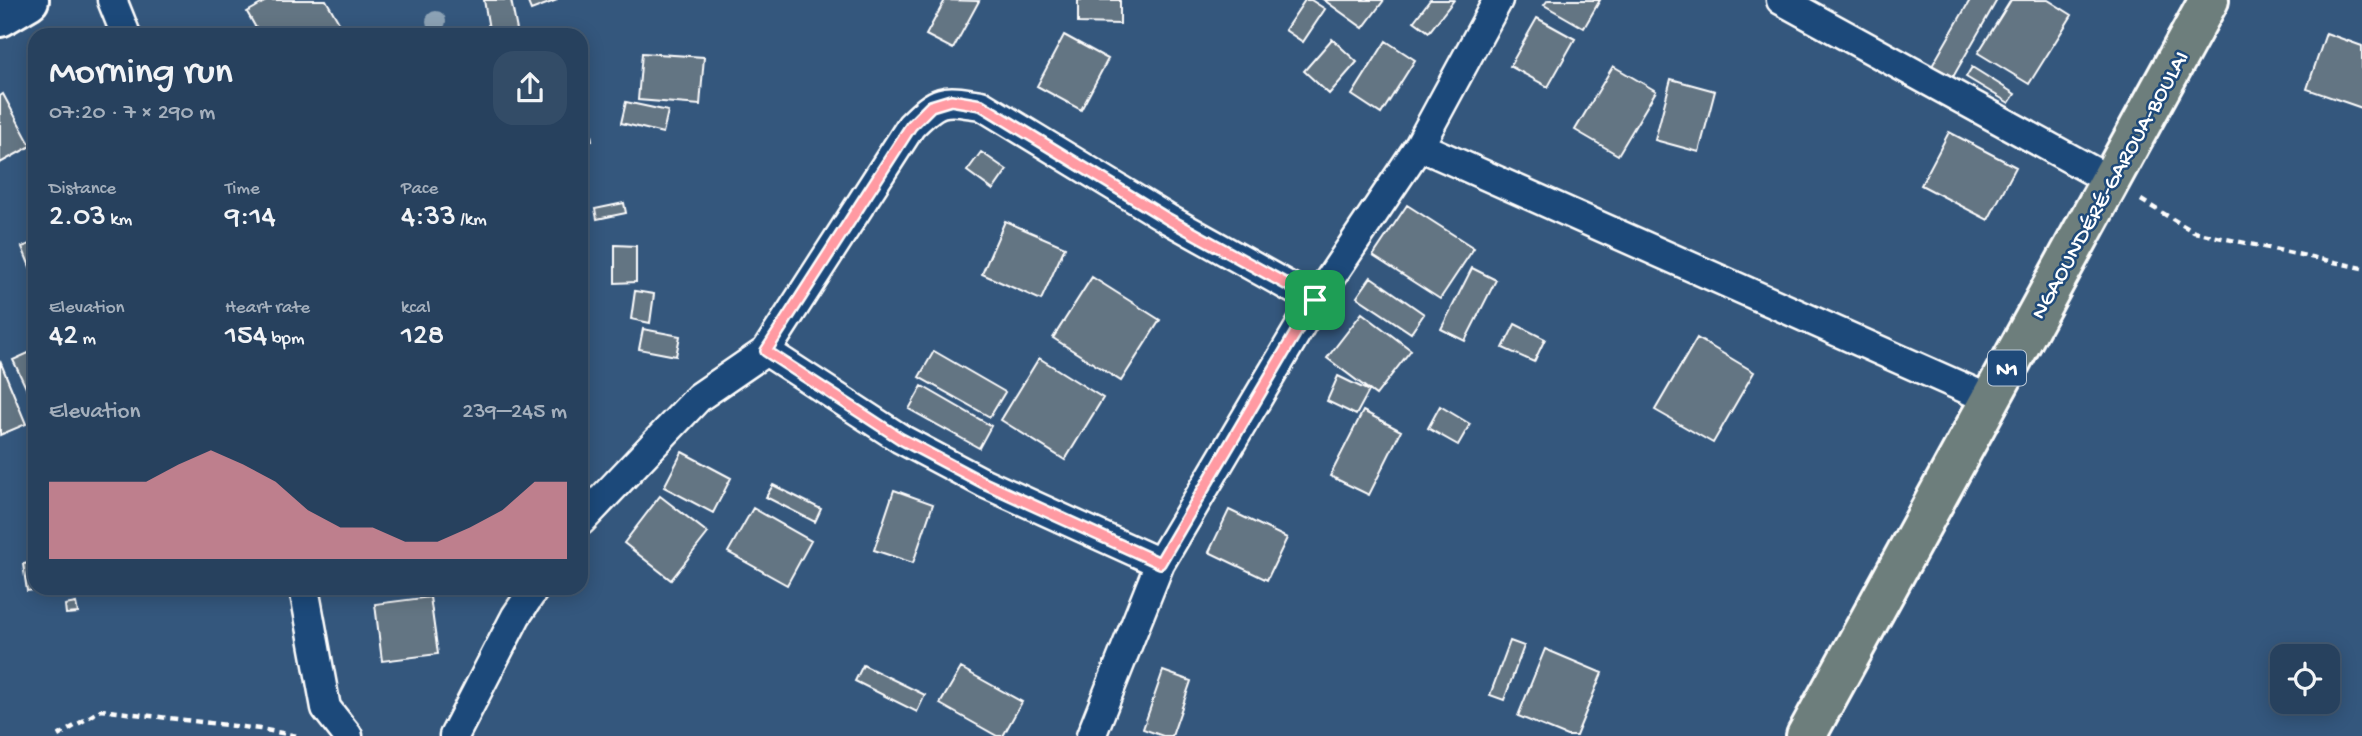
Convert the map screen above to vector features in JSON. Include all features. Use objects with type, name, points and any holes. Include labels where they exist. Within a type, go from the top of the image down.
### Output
[{"type":"highway","name":"NGAOUNDÉRÉ-GAROUA-BOULAI","points":[[1806,736],[2209,0]]},
{"type":"street","points":[[0,17],[29,0]]},
{"type":"street","points":[[112,0],[123,28]]},
{"type":"street","points":[[1091,736],[1160,563],[1315,300],[1419,146],[1498,0]]},
{"type":"street","points":[[1780,0],[2111,181]]},
{"type":"street","points":[[588,514],[699,397],[766,351],[911,126],[931,106],[951,100],[981,105],[1168,219],[1315,300]]},
{"type":"street","points":[[1419,146],[1989,399]]},
{"type":"street","points":[[766,351],[901,439],[984,483],[1160,563]]},
{"type":"street","points":[[305,595],[326,708],[348,736]]},
{"type":"street","points":[[454,736],[516,617],[530,595]]},
{"type":"path","points":[[2111,181],[2194,232],[2362,268]]},
{"type":"path","points":[[58,736],[101,710],[298,736]]},
{"type":"building","points":[[268,0],[326,0],[342,28],[256,28],[247,12]]},
{"type":"building","points":[[484,0],[511,0],[517,28],[489,28]]},
{"type":"building","points":[[527,0],[557,0],[531,10]]},
{"type":"building","points":[[945,0],[979,1],[953,49],[926,35]]},
{"type":"building","points":[[1078,0],[1120,0],[1120,24],[1078,23]]},
{"type":"building","points":[[1305,0],[1311,0],[1325,9],[1303,42],[1285,30]]},
{"type":"building","points":[[1324,0],[1384,0],[1363,28]]},
{"type":"building","points":[[1430,0],[1454,0],[1429,32],[1414,21]]},
{"type":"building","points":[[1548,0],[1600,0],[1584,28],[1544,5]]},
{"type":"building","points":[[1970,0],[1997,0],[1953,77],[1932,66]]},
{"type":"building","points":[[2011,0],[2048,0],[2072,15],[2029,84],[1978,53]]},
{"type":"building","points":[[1537,18],[1575,39],[1548,87],[1510,66]]},
{"type":"building","points":[[2326,33],[2362,46],[2362,108],[2307,89]]},
{"type":"building","points":[[1064,35],[1108,59],[1081,110],[1037,86]]},
{"type":"building","points":[[1332,39],[1357,62],[1329,94],[1304,71]]},
{"type":"building","points":[[1386,41],[1415,60],[1381,114],[1352,95]]},
{"type":"building","points":[[642,53],[704,57],[700,105],[638,100]]},
{"type":"building","points":[[1613,66],[1656,91],[1618,155],[1575,130]]},
{"type":"building","points":[[1972,67],[2015,94],[2009,103],[1966,77]]},
{"type":"building","points":[[1671,79],[1715,91],[1699,152],[1655,140]]},
{"type":"building","points":[[3,94],[28,140],[28,148],[0,163],[0,96]]},
{"type":"building","points":[[626,102],[668,111],[663,133],[621,123]]},
{"type":"building","points":[[588,115],[592,140],[588,140]]},
{"type":"building","points":[[1949,132],[2016,167],[1988,220],[1921,185]]},
{"type":"building","points":[[981,152],[1007,170],[993,190],[967,171]]},
{"type":"building","points":[[624,203],[626,213],[597,219],[595,209]]},
{"type":"building","points":[[1407,205],[1474,248],[1440,299],[1373,256]]},
{"type":"building","points":[[1005,221],[1065,247],[1041,300],[982,274]]},
{"type":"building","points":[[28,245],[28,262],[22,247]]},
{"type":"building","points":[[615,245],[636,246],[636,282],[615,283]]},
{"type":"building","points":[[1472,268],[1496,280],[1465,341],[1441,329]]},
{"type":"building","points":[[1092,277],[1160,320],[1121,381],[1053,338]]},
{"type":"building","points":[[1371,277],[1424,314],[1411,333],[1357,297]]},
{"type":"building","points":[[635,291],[654,294],[650,323],[631,319]]},
{"type":"building","points":[[1362,313],[1411,350],[1376,395],[1327,358]]},
{"type":"building","points":[[1515,324],[1545,339],[1534,362],[1503,348]]},
{"type":"building","points":[[643,329],[680,336],[676,356],[639,349]]},
{"type":"building","points":[[1697,338],[1754,372],[1713,443],[1655,410]]},
{"type":"building","points":[[934,351],[1005,392],[990,417],[919,377]]},
{"type":"building","points":[[28,353],[28,392],[13,360]]},
{"type":"building","points":[[1039,358],[1103,398],[1065,460],[1001,420]]},
{"type":"building","points":[[0,361],[26,424],[0,435]]},
{"type":"building","points":[[1338,376],[1369,391],[1356,415],[1327,401]]},
{"type":"building","points":[[922,386],[991,426],[979,448],[909,409]]},
{"type":"building","points":[[1440,406],[1470,424],[1458,445],[1428,428]]},
{"type":"building","points":[[1363,411],[1401,431],[1369,495],[1330,476]]},
{"type":"building","points":[[682,452],[731,478],[713,513],[664,487]]},
{"type":"building","points":[[773,485],[821,509],[815,522],[766,497]]},
{"type":"building","points":[[894,490],[933,504],[913,563],[874,550]]},
{"type":"building","points":[[660,496],[708,533],[671,580],[624,543]]},
{"type":"building","points":[[753,508],[811,541],[787,585],[728,552]]},
{"type":"building","points":[[1229,510],[1287,538],[1267,580],[1209,552]]},
{"type":"building","points":[[28,563],[28,591],[27,591],[23,564]]},
{"type":"building","points":[[430,597],[438,654],[382,661],[375,604]]},
{"type":"building","points":[[76,603],[78,613],[66,614],[65,605]]},
{"type":"building","points":[[1510,641],[1524,646],[1504,700],[1490,695]]},
{"type":"building","points":[[1545,649],[1602,673],[1576,736],[1567,736],[1518,716]]},
{"type":"building","points":[[863,665],[925,695],[917,712],[855,681]]},
{"type":"building","points":[[961,668],[1022,702],[1003,736],[997,736],[940,704]]},
{"type":"building","points":[[1163,671],[1191,681],[1172,736],[1163,736],[1143,729]]},
{"type":"route","points":[[951,100],[981,105],[1168,219],[1315,300],[1160,563],[984,483],[901,439],[766,351],[911,126],[931,106],[951,100]]}]
